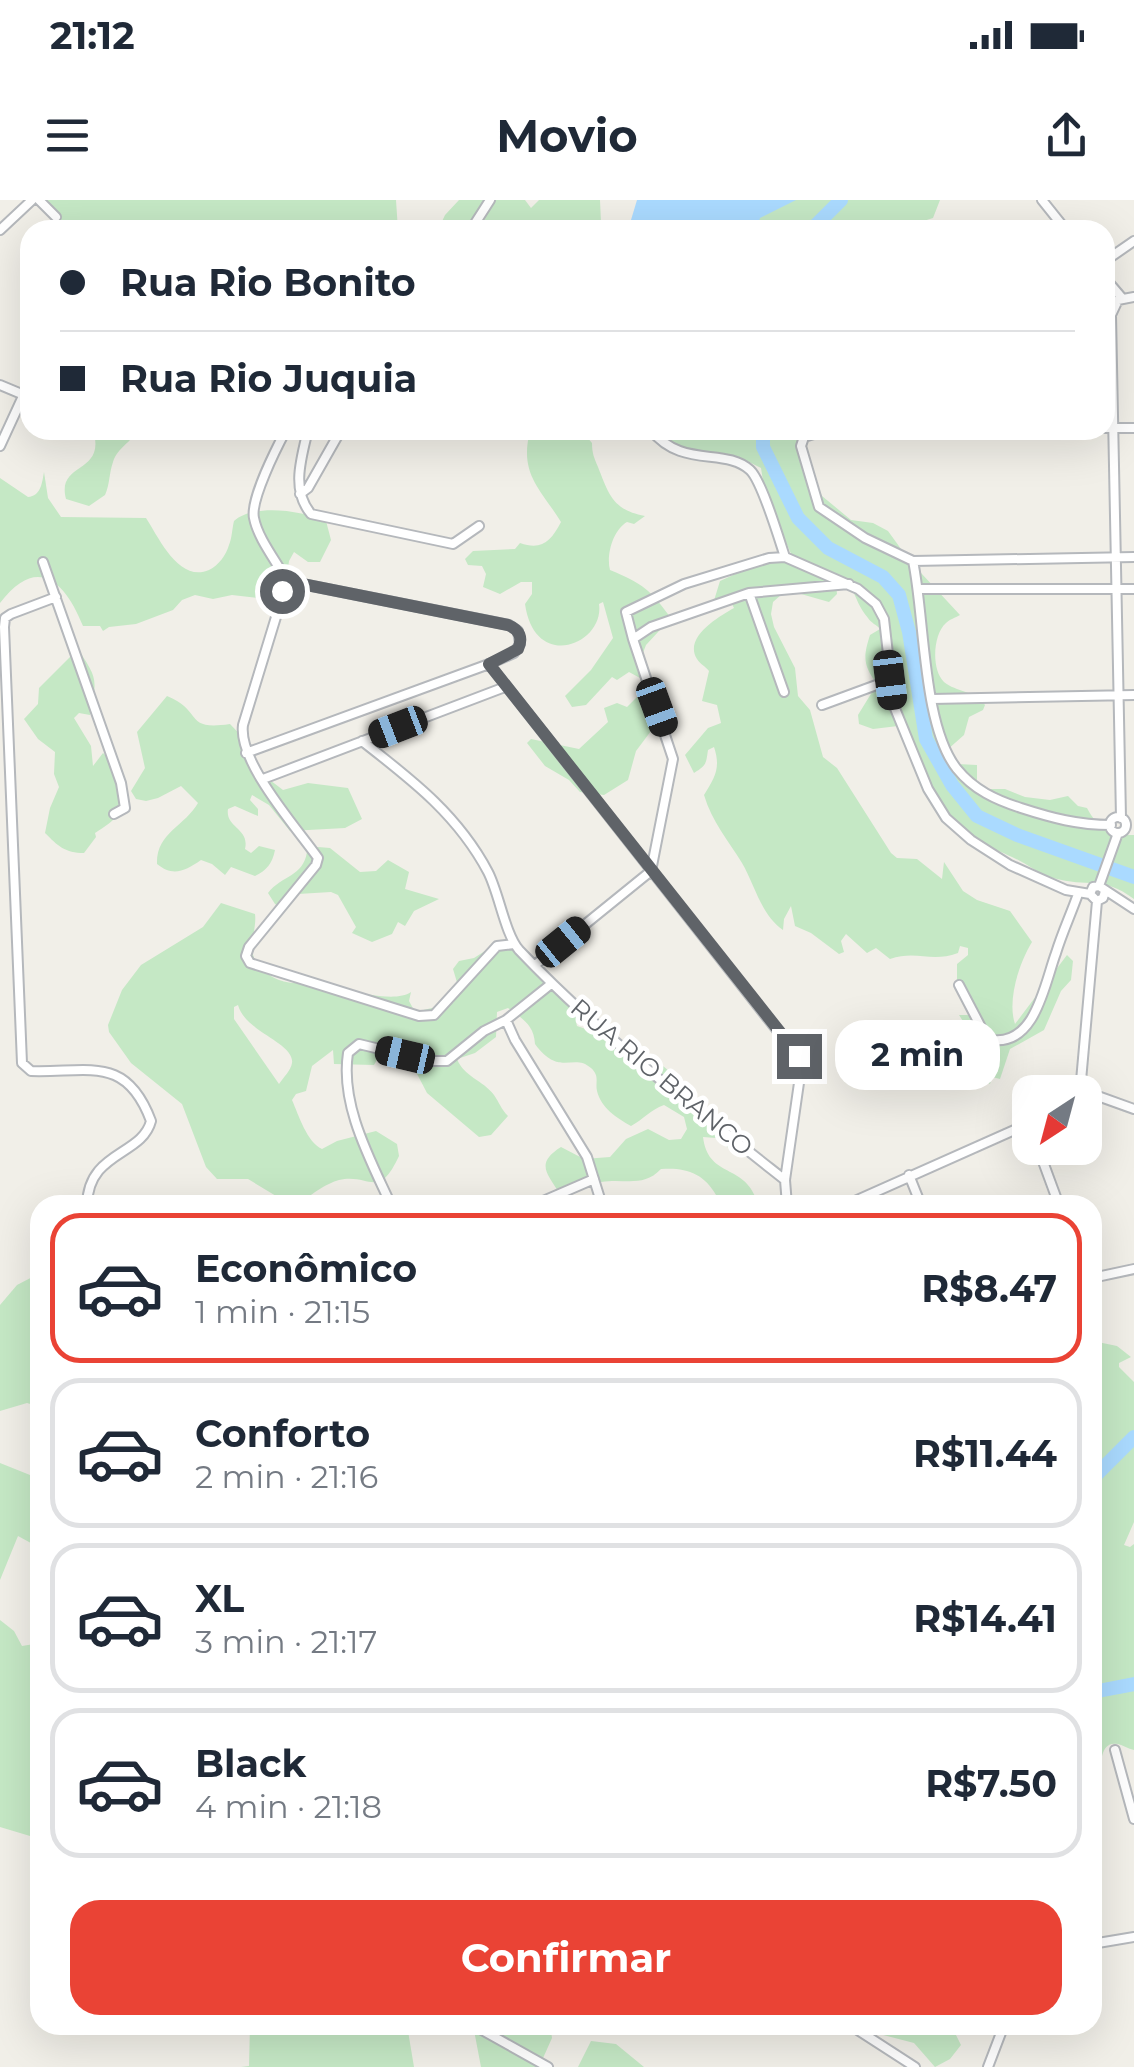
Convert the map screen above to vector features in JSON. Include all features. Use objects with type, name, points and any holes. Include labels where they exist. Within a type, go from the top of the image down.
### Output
[{"type":"street","points":[[0,230],[36,200],[56,217]]},
{"type":"street","points":[[1115,290],[1122,298]]},
{"type":"street","points":[[1115,306],[1122,298],[1134,298]]},
{"type":"street","points":[[0,446],[20,404]]},
{"type":"street","points":[[281,440],[253,511],[287,581],[243,725],[246,753],[318,858],[246,956],[250,963],[419,1016],[434,1015],[497,946],[514,944]]},
{"type":"street","points":[[306,440],[300,494],[316,517],[453,544],[479,526]]},
{"type":"street","points":[[300,494],[308,488],[335,440]]},
{"type":"street","points":[[664,440],[683,454],[738,464],[754,474],[786,557]]},
{"type":"street","points":[[804,440],[804,461],[819,507],[865,538],[913,561],[1134,556]]},
{"type":"street","points":[[1102,889],[1109,852],[1118,829],[1126,823],[1122,816],[1110,440]]},
{"type":"street","points":[[534,965],[651,870],[673,759],[626,612],[715,573],[753,561],[786,557],[849,584],[866,595],[884,620],[894,706],[946,818],[971,840],[1010,864],[1094,898]]},
{"type":"street","points":[[913,561],[920,589],[932,699],[949,757],[967,780],[984,794],[1076,825],[1118,829],[1134,837]]},
{"type":"street","points":[[43,562],[122,783],[125,808],[114,814]]},
{"type":"street","points":[[246,753],[489,664],[518,649],[521,639],[514,628],[287,581]]},
{"type":"street","points":[[636,637],[749,594],[849,584]]},
{"type":"street","points":[[920,589],[1134,589]]},
{"type":"street","points":[[749,594],[784,692]]},
{"type":"street","points":[[56,597],[11,614],[5,618],[4,627],[22,1063],[30,1071],[107,1070],[117,1074],[135,1088],[151,1121],[142,1138],[94,1176],[88,1195]]},
{"type":"street","points":[[489,664],[802,1062],[786,1195]]},
{"type":"street","points":[[822,705],[890,680]]},
{"type":"street","points":[[263,779],[505,687]]},
{"type":"street","points":[[932,699],[1134,696]]},
{"type":"street","name":"RUA RIO BRANCO","points":[[362,741],[427,792],[456,822],[489,874],[514,944],[551,984],[785,1180]]},
{"type":"street","points":[[1122,816],[1133,812]]},
{"type":"street","points":[[1082,1075],[1094,898],[1091,889],[1118,896],[1134,909]]},
{"type":"street","points":[[958,986],[982,1028],[994,1040],[1010,1040],[1018,1034],[1030,1021],[1044,991],[1078,894]]},
{"type":"street","points":[[386,1195],[359,1135],[348,1053],[359,1044],[447,1061],[551,984]]},
{"type":"street","points":[[506,1020],[587,1158],[599,1195]]},
{"type":"street","points":[[1102,1098],[1134,1109]]},
{"type":"street","points":[[867,1195],[1012,1132]]},
{"type":"street","points":[[1044,1165],[1055,1195]]},
{"type":"street","points":[[909,1175],[916,1195]]},
{"type":"street","points":[[558,1195],[594,1180]]},
{"type":"street","points":[[1102,1276],[1134,1269]]},
{"type":"street","points":[[1115,1750],[1134,1819]]},
{"type":"street","points":[[1102,1942],[1134,1936]]},
{"type":"street","points":[[491,2035],[548,2067]]},
{"type":"street","points":[[866,2035],[916,2067]]},
{"type":"street","points":[[988,2067],[1000,2035]]},
{"type":"green space","points":[[42,200],[396,200],[397,220],[61,220]]},
{"type":"green space","points":[[459,200],[525,200],[531,208],[539,200],[600,200],[601,220],[443,220]]},
{"type":"green space","points":[[783,200],[940,200],[933,218],[927,220],[755,220]]},
{"type":"green space","points":[[94,440],[129,440],[115,457],[105,495],[89,506],[66,499],[65,487],[74,472],[88,462]]},
{"type":"green space","points":[[528,440],[592,443],[595,461],[614,500],[626,510],[645,516],[634,524],[627,522],[614,537],[610,570],[645,589],[671,618],[646,645],[641,658],[652,693],[647,700],[661,706],[652,714],[657,723],[636,751],[628,780],[604,795],[580,792],[569,780],[545,766],[527,743],[531,739],[579,749],[608,722],[604,708],[617,703],[627,707],[644,690],[640,678],[629,672],[617,680],[612,677],[586,705],[572,707],[565,696],[591,670],[613,638],[603,602],[591,631],[581,640],[554,645],[542,639],[531,625],[525,604],[532,594],[532,582],[521,582],[500,594],[483,587],[486,574],[482,566],[468,565],[465,559],[473,551],[515,549],[520,543],[540,545],[561,522],[529,470]]},
{"type":"green space","points":[[670,440],[800,440],[799,450],[822,496],[851,520],[873,523],[888,531],[960,615],[946,623],[938,635],[937,669],[944,682],[985,705],[969,717],[964,735],[947,750],[957,764],[977,765],[977,785],[981,789],[1005,789],[1025,797],[1050,800],[1068,796],[1078,806],[1087,808],[1106,829],[1134,835],[1134,899],[1104,884],[1048,876],[972,838],[951,821],[935,800],[898,726],[873,729],[859,724],[858,715],[877,684],[867,666],[866,649],[870,635],[880,629],[869,620],[843,578],[825,570],[836,584],[837,594],[829,602],[794,592],[782,594],[773,602],[774,627],[795,668],[798,696],[810,710],[823,757],[837,768],[891,853],[897,858],[917,859],[942,879],[944,862],[963,891],[1010,911],[1032,942],[1016,982],[1012,1004],[1015,1024],[1067,955],[1073,961],[1071,980],[1061,991],[1044,1030],[1010,1049],[1000,1079],[992,1077],[990,1084],[963,1064],[960,1056],[967,1055],[971,1044],[993,1049],[997,1046],[995,1034],[968,1029],[959,1015],[971,1015],[957,990],[957,964],[968,955],[968,948],[960,946],[958,953],[948,956],[890,959],[876,948],[867,953],[846,934],[841,941],[844,952],[839,954],[795,926],[791,906],[783,930],[764,908],[711,814],[704,795],[716,772],[714,747],[708,750],[704,766],[694,773],[685,755],[708,728],[721,723],[717,705],[702,701],[709,671],[697,659],[695,643],[705,628],[734,608],[732,604],[712,607],[720,581],[753,566],[792,556],[765,494],[761,468],[737,456],[731,459],[681,449]]},
{"type":"green space","points":[[44,472],[48,498],[61,517],[146,518],[171,556],[188,570],[198,572],[216,565],[228,549],[234,521],[254,512],[279,510],[316,517],[326,521],[331,540],[320,562],[308,562],[294,552],[286,583],[277,592],[259,598],[232,595],[213,599],[195,595],[182,600],[173,610],[103,631],[100,626],[83,626],[68,597],[49,579],[26,580],[0,603],[0,478],[28,497],[38,492]]},
{"type":"green space","points":[[78,649],[95,686],[90,715],[79,713],[74,718],[91,746],[93,766],[103,753],[118,767],[122,799],[119,812],[95,833],[84,853],[62,848],[45,833],[59,787],[54,774],[55,752],[38,739],[24,719],[38,704],[39,688]]},
{"type":"green space","points":[[167,696],[199,722],[230,724],[251,746],[248,755],[262,774],[283,790],[308,783],[348,788],[362,819],[345,828],[290,831],[269,805],[252,795],[250,800],[258,809],[258,816],[235,806],[228,809],[228,815],[244,837],[245,849],[251,853],[259,846],[275,850],[263,871],[255,876],[231,867],[225,875],[201,860],[179,871],[163,868],[157,864],[161,845],[198,803],[181,786],[146,801],[136,799],[131,791],[145,768],[137,732]]},
{"type":"green space","points":[[318,847],[330,848],[360,872],[376,871],[388,860],[409,872],[405,889],[439,899],[414,911],[405,926],[398,922],[392,934],[372,942],[352,933],[356,927],[338,895],[331,892],[298,894],[283,909],[275,904],[268,893],[297,871],[307,852]]},
{"type":"green space","points":[[221,903],[255,914],[253,955],[272,977],[380,996],[411,992],[409,1001],[415,1012],[453,1003],[459,989],[453,969],[459,961],[474,958],[499,942],[531,956],[543,968],[550,988],[559,997],[598,1017],[588,1016],[576,1022],[577,1026],[612,1038],[626,1057],[657,1061],[681,1081],[735,1141],[730,1149],[716,1138],[703,1137],[711,1159],[742,1179],[754,1195],[716,1195],[700,1177],[686,1171],[661,1169],[640,1180],[601,1182],[560,1195],[546,1164],[561,1147],[584,1159],[610,1157],[626,1139],[648,1129],[669,1140],[681,1139],[687,1129],[684,1117],[664,1105],[631,1126],[626,1123],[602,1103],[591,1068],[578,1062],[552,1060],[535,1044],[527,1023],[508,1008],[497,1012],[496,1037],[475,1053],[457,1059],[464,1070],[490,1090],[508,1116],[491,1135],[479,1137],[427,1093],[415,1070],[383,1049],[374,1065],[334,1064],[333,1050],[312,1066],[306,1091],[292,1100],[308,1135],[322,1149],[376,1131],[397,1144],[399,1156],[385,1178],[379,1182],[339,1180],[312,1195],[274,1195],[248,1179],[217,1179],[206,1167],[182,1104],[131,1063],[109,1032],[108,1025],[122,990],[141,965],[203,927]],"holes":[[[238,1005],[250,1023],[291,1056],[291,1066],[279,1084],[234,1019],[234,1007]]]},
{"type":"green space","points":[[30,1278],[30,1404],[0,1411],[0,1305],[17,1285]]},
{"type":"green space","points":[[1102,1343],[1117,1346],[1131,1357],[1119,1363],[1119,1367],[1134,1382],[1134,1522],[1124,1545],[1134,1544],[1134,1750],[1118,1744],[1105,1749],[1102,1756]]},
{"type":"green space","points":[[0,1463],[30,1475],[30,1543],[18,1536],[0,1580]]},
{"type":"green space","points":[[0,1620],[14,1631],[22,1646],[30,1645],[30,1836],[0,1827]]},
{"type":"green space","points":[[250,2035],[409,2035],[414,2067],[241,2067],[249,2066]]},
{"type":"green space","points":[[475,2035],[552,2035],[539,2067],[481,2067]]},
{"type":"green space","points":[[883,2035],[956,2035],[961,2045],[950,2059],[935,2067],[914,2043]]},
{"type":"green space","points":[[591,2041],[616,2044],[644,2067],[578,2067]]},
{"type":"water","points":[[637,200],[796,200],[759,220],[631,220]]},
{"type":"waterway","points":[[821,220],[841,200]]},
{"type":"waterway","points":[[763,440],[798,518],[828,548],[883,577],[899,595],[909,632],[926,739],[952,785],[977,816],[1017,835],[1134,877]]},
{"type":"waterway","points":[[1102,1469],[1134,1437]]},
{"type":"waterway","points":[[1102,1690],[1134,1684]]},
{"type":"route","points":[[282,591],[287,581],[508,625],[518,631],[518,649],[489,664],[799,1056]]}]
